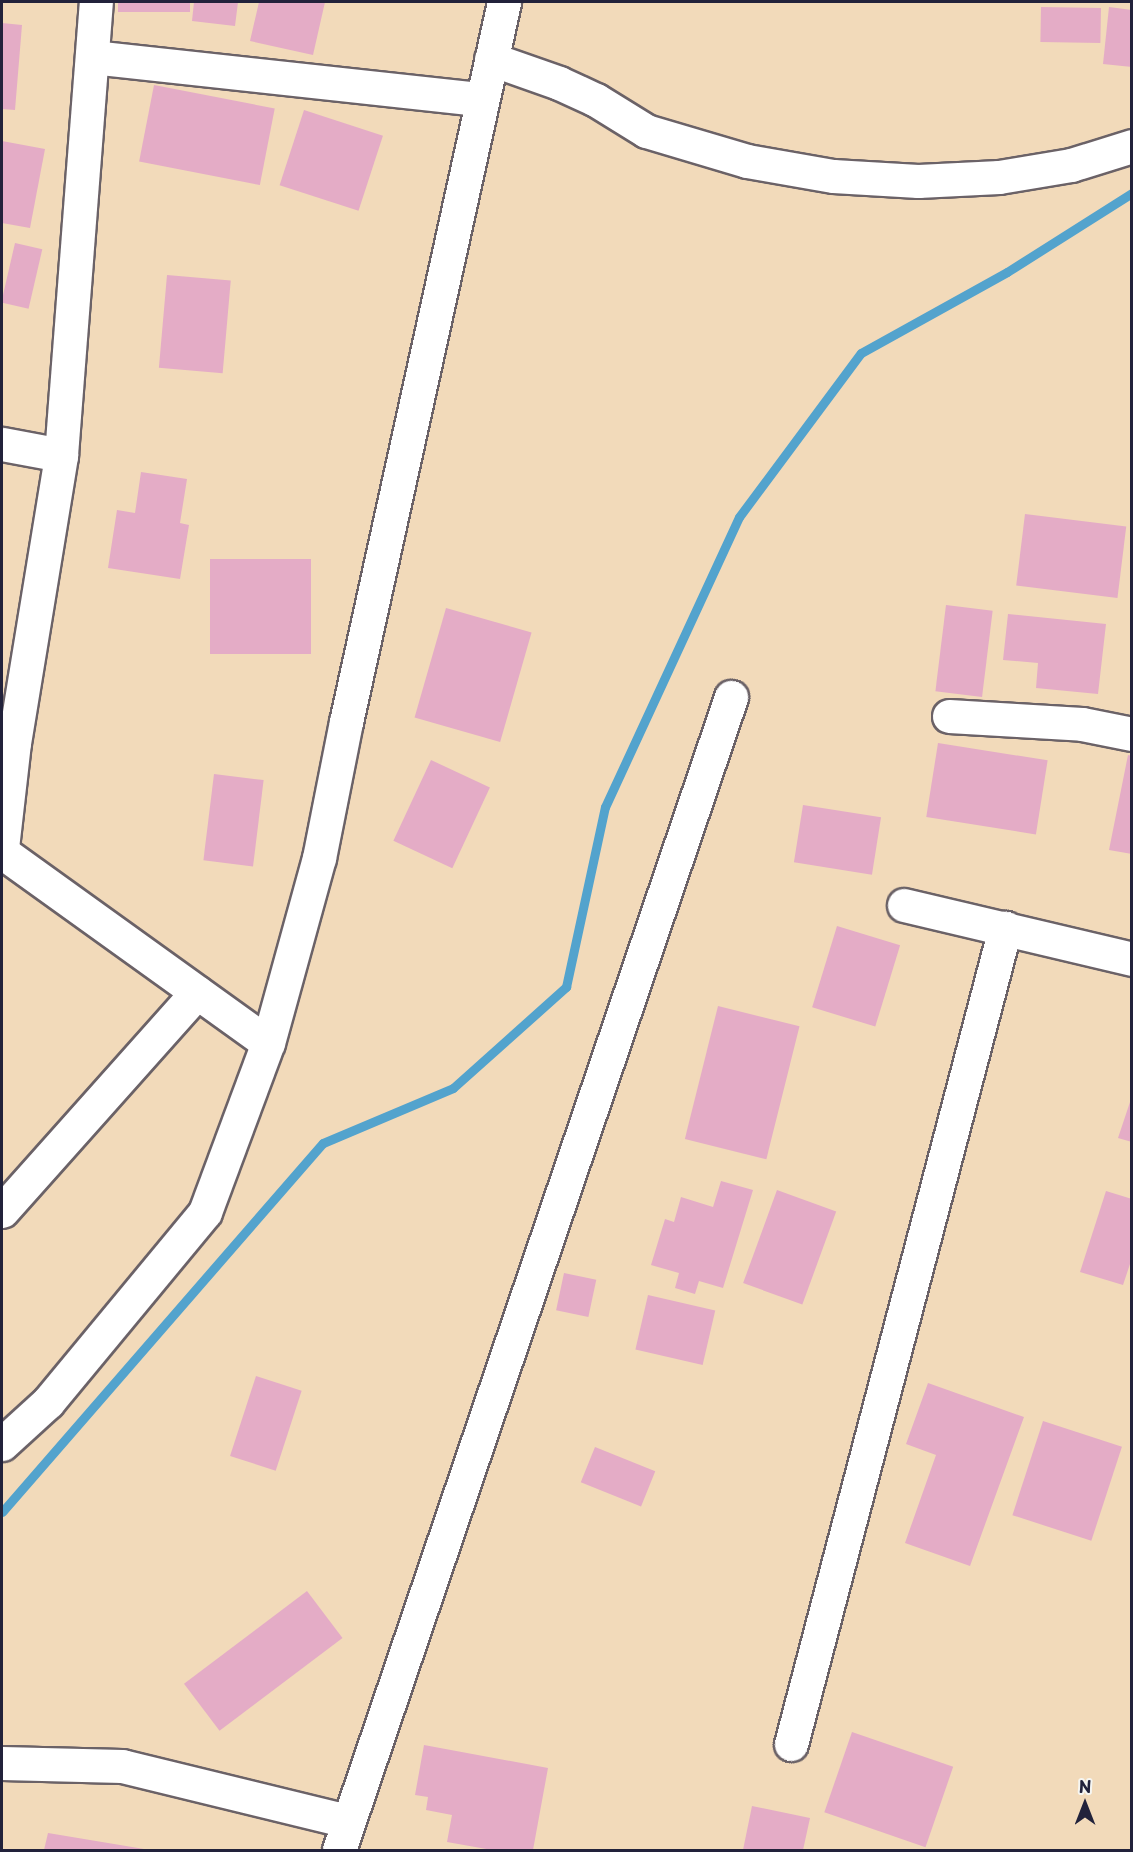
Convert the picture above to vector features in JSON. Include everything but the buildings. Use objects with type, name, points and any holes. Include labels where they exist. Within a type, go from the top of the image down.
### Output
[{"type":"street","points":[[96,2],[61,455],[8,742],[2,850],[268,1043]]},
{"type":"street","points":[[2,1444],[48,1402],[205,1212],[268,1043],[320,858],[349,710],[504,2]]},
{"type":"street","points":[[92,57],[482,99]]},
{"type":"street","points":[[491,58],[596,100],[646,131],[747,161],[833,176],[918,181],[999,177],[1071,165],[1131,146]]},
{"type":"street","points":[[2,444],[61,455]]},
{"type":"street","points":[[2,1763],[122,1766],[343,1836],[731,697]]},
{"type":"street","points":[[949,716],[1082,724],[1131,734]]},
{"type":"street","points":[[904,905],[1131,959]]},
{"type":"street","points":[[791,1744],[1005,928]]},
{"type":"street","points":[[2,1211],[198,992]]},
{"type":"waterway","points":[[2,1512],[323,1143],[453,1088],[566,987],[605,807],[739,517],[861,353],[1007,272],[1132,193]]}]
